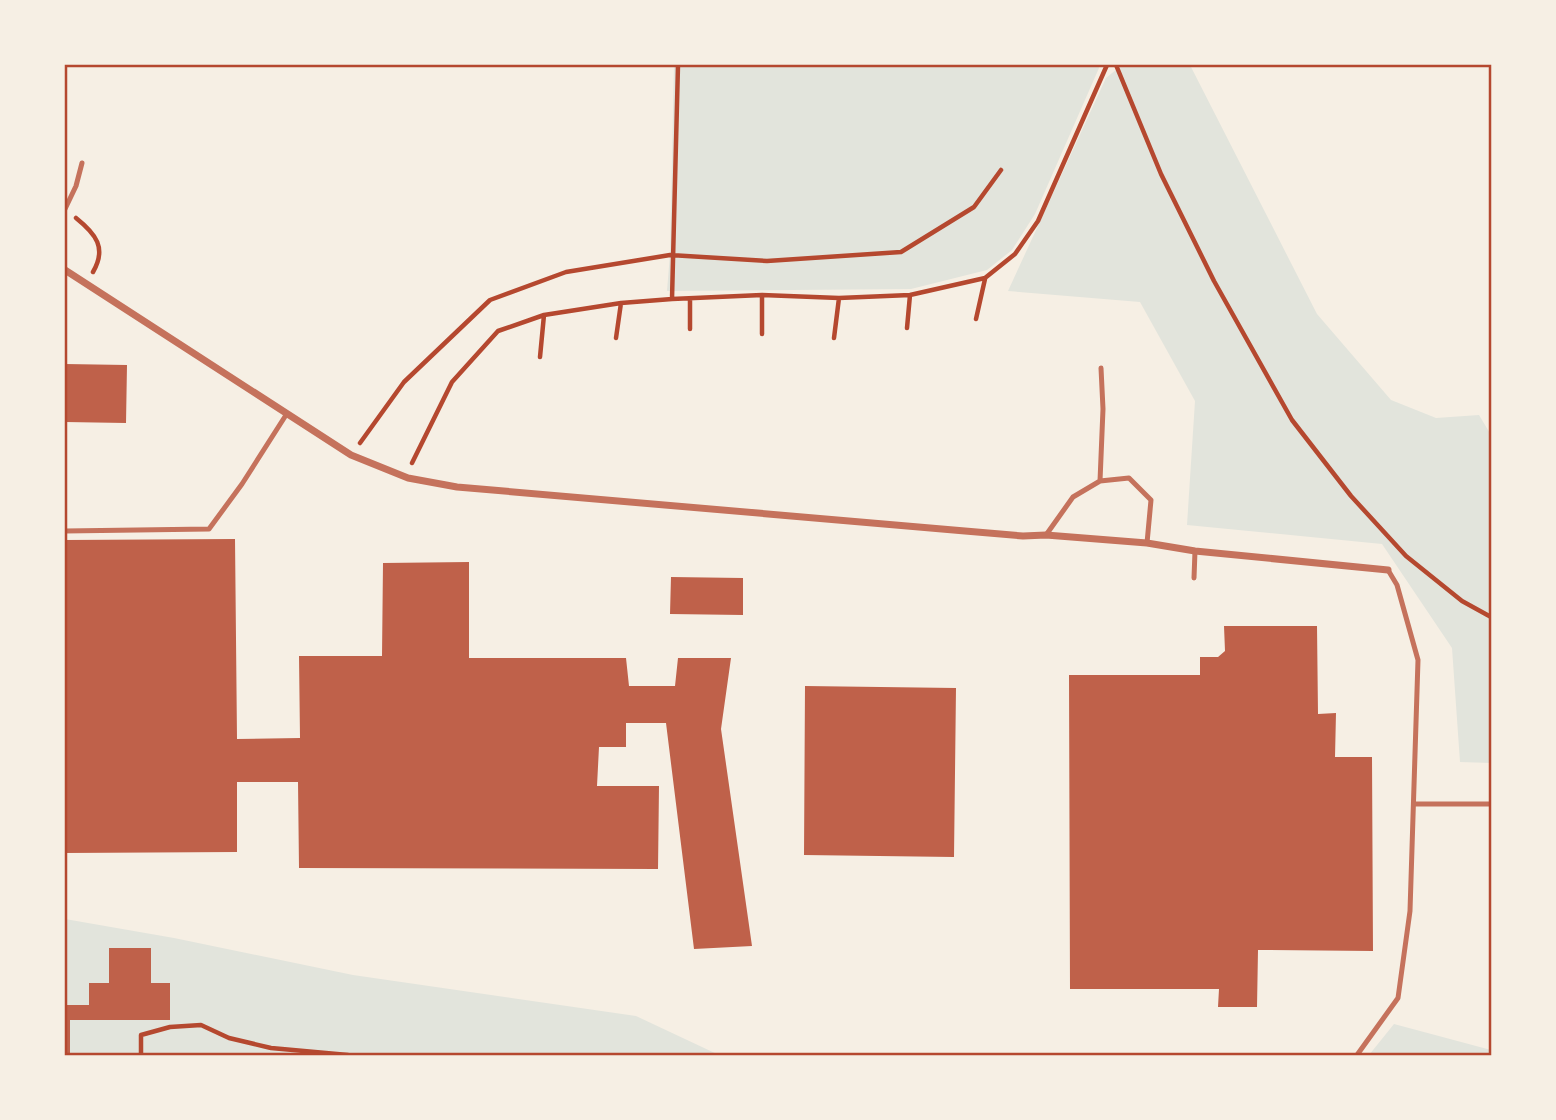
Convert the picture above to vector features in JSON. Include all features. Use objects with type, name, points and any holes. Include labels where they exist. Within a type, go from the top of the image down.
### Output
[{"type":"street","points":[[65,270],[351,456],[408,478],[457,487],[1023,536],[1046,535],[1147,543],[1195,551],[1388,570]]},
{"type":"lane","points":[[65,209],[76,186],[82,163]]},
{"type":"lane","points":[[1100,481],[1103,409],[1101,368]]},
{"type":"lane","points":[[65,531],[209,529],[286,415]]},
{"type":"lane","points":[[1046,535],[1073,497],[1100,481],[1129,478],[1151,500],[1147,543]]},
{"type":"lane","points":[[1194,578],[1195,551]]},
{"type":"lane","points":[[1357,1055],[1398,998],[1410,911],[1418,660],[1398,585],[1388,570]]},
{"type":"lane","points":[[1415,804],[1491,804]]},
{"type":"path","points":[[672,299],[678,65]]},
{"type":"path","points":[[408,478],[413,459],[452,382],[498,331],[544,315],[621,303],[672,299],[762,295],[839,298],[910,295],[985,278],[1015,254],[1038,221],[1107,65]]},
{"type":"path","points":[[1116,65],[1161,174],[1213,281],[1292,420],[1351,496],[1406,556],[1462,601],[1491,617]]},
{"type":"path","points":[[351,456],[404,382],[490,300],[566,272],[673,255],[767,261],[901,252],[974,207],[1001,170]]},
{"type":"path","points":[[65,209],[91,230],[99,246],[99,262],[86,284]]},
{"type":"path","points":[[976,319],[985,278]]},
{"type":"path","points":[[762,295],[762,334]]},
{"type":"path","points":[[907,328],[910,295]]},
{"type":"path","points":[[834,338],[839,298]]},
{"type":"path","points":[[690,299],[690,329]]},
{"type":"path","points":[[616,338],[621,303]]},
{"type":"path","points":[[540,357],[544,315]]},
{"type":"path","points":[[141,1055],[141,1035],[170,1027],[201,1025],[229,1038],[271,1048],[348,1055]]},
{"type":"shaded area","points":[[674,65],[1098,65],[1099,68],[1035,214],[1012,250],[987,270],[911,289],[667,291]]},
{"type":"shaded area","points":[[1122,65],[1190,65],[1317,314],[1391,400],[1436,418],[1479,415],[1491,435],[1491,763],[1460,762],[1452,648],[1382,544],[1187,525],[1195,401],[1140,302],[1008,291],[1106,78]]},
{"type":"shaded area","points":[[65,919],[174,938],[353,975],[636,1016],[719,1055],[65,1055]]},
{"type":"shaded area","points":[[1394,1024],[1491,1050],[1491,1055],[1369,1055]]},
{"type":"building","points":[[65,364],[127,365],[126,423],[65,422]]},
{"type":"building","points":[[235,539],[237,739],[300,738],[299,656],[382,656],[383,563],[469,562],[469,658],[626,658],[629,686],[675,686],[678,658],[731,658],[721,729],[752,946],[694,949],[666,723],[626,723],[626,747],[599,747],[597,786],[659,786],[658,869],[299,868],[298,782],[237,782],[237,852],[65,853],[65,540]]},
{"type":"building","points":[[671,577],[743,578],[743,615],[670,614]]},
{"type":"building","points":[[1224,626],[1317,626],[1318,714],[1336,713],[1335,757],[1372,757],[1373,951],[1258,950],[1257,1007],[1218,1007],[1219,989],[1070,989],[1069,675],[1200,675],[1200,657],[1218,657],[1225,651]]},
{"type":"building","points":[[805,686],[956,688],[954,857],[804,855]]},
{"type":"building","points":[[109,948],[151,948],[151,983],[170,983],[170,1020],[70,1020],[70,1053],[65,1053],[65,1005],[89,1005],[89,983],[109,983]]}]
